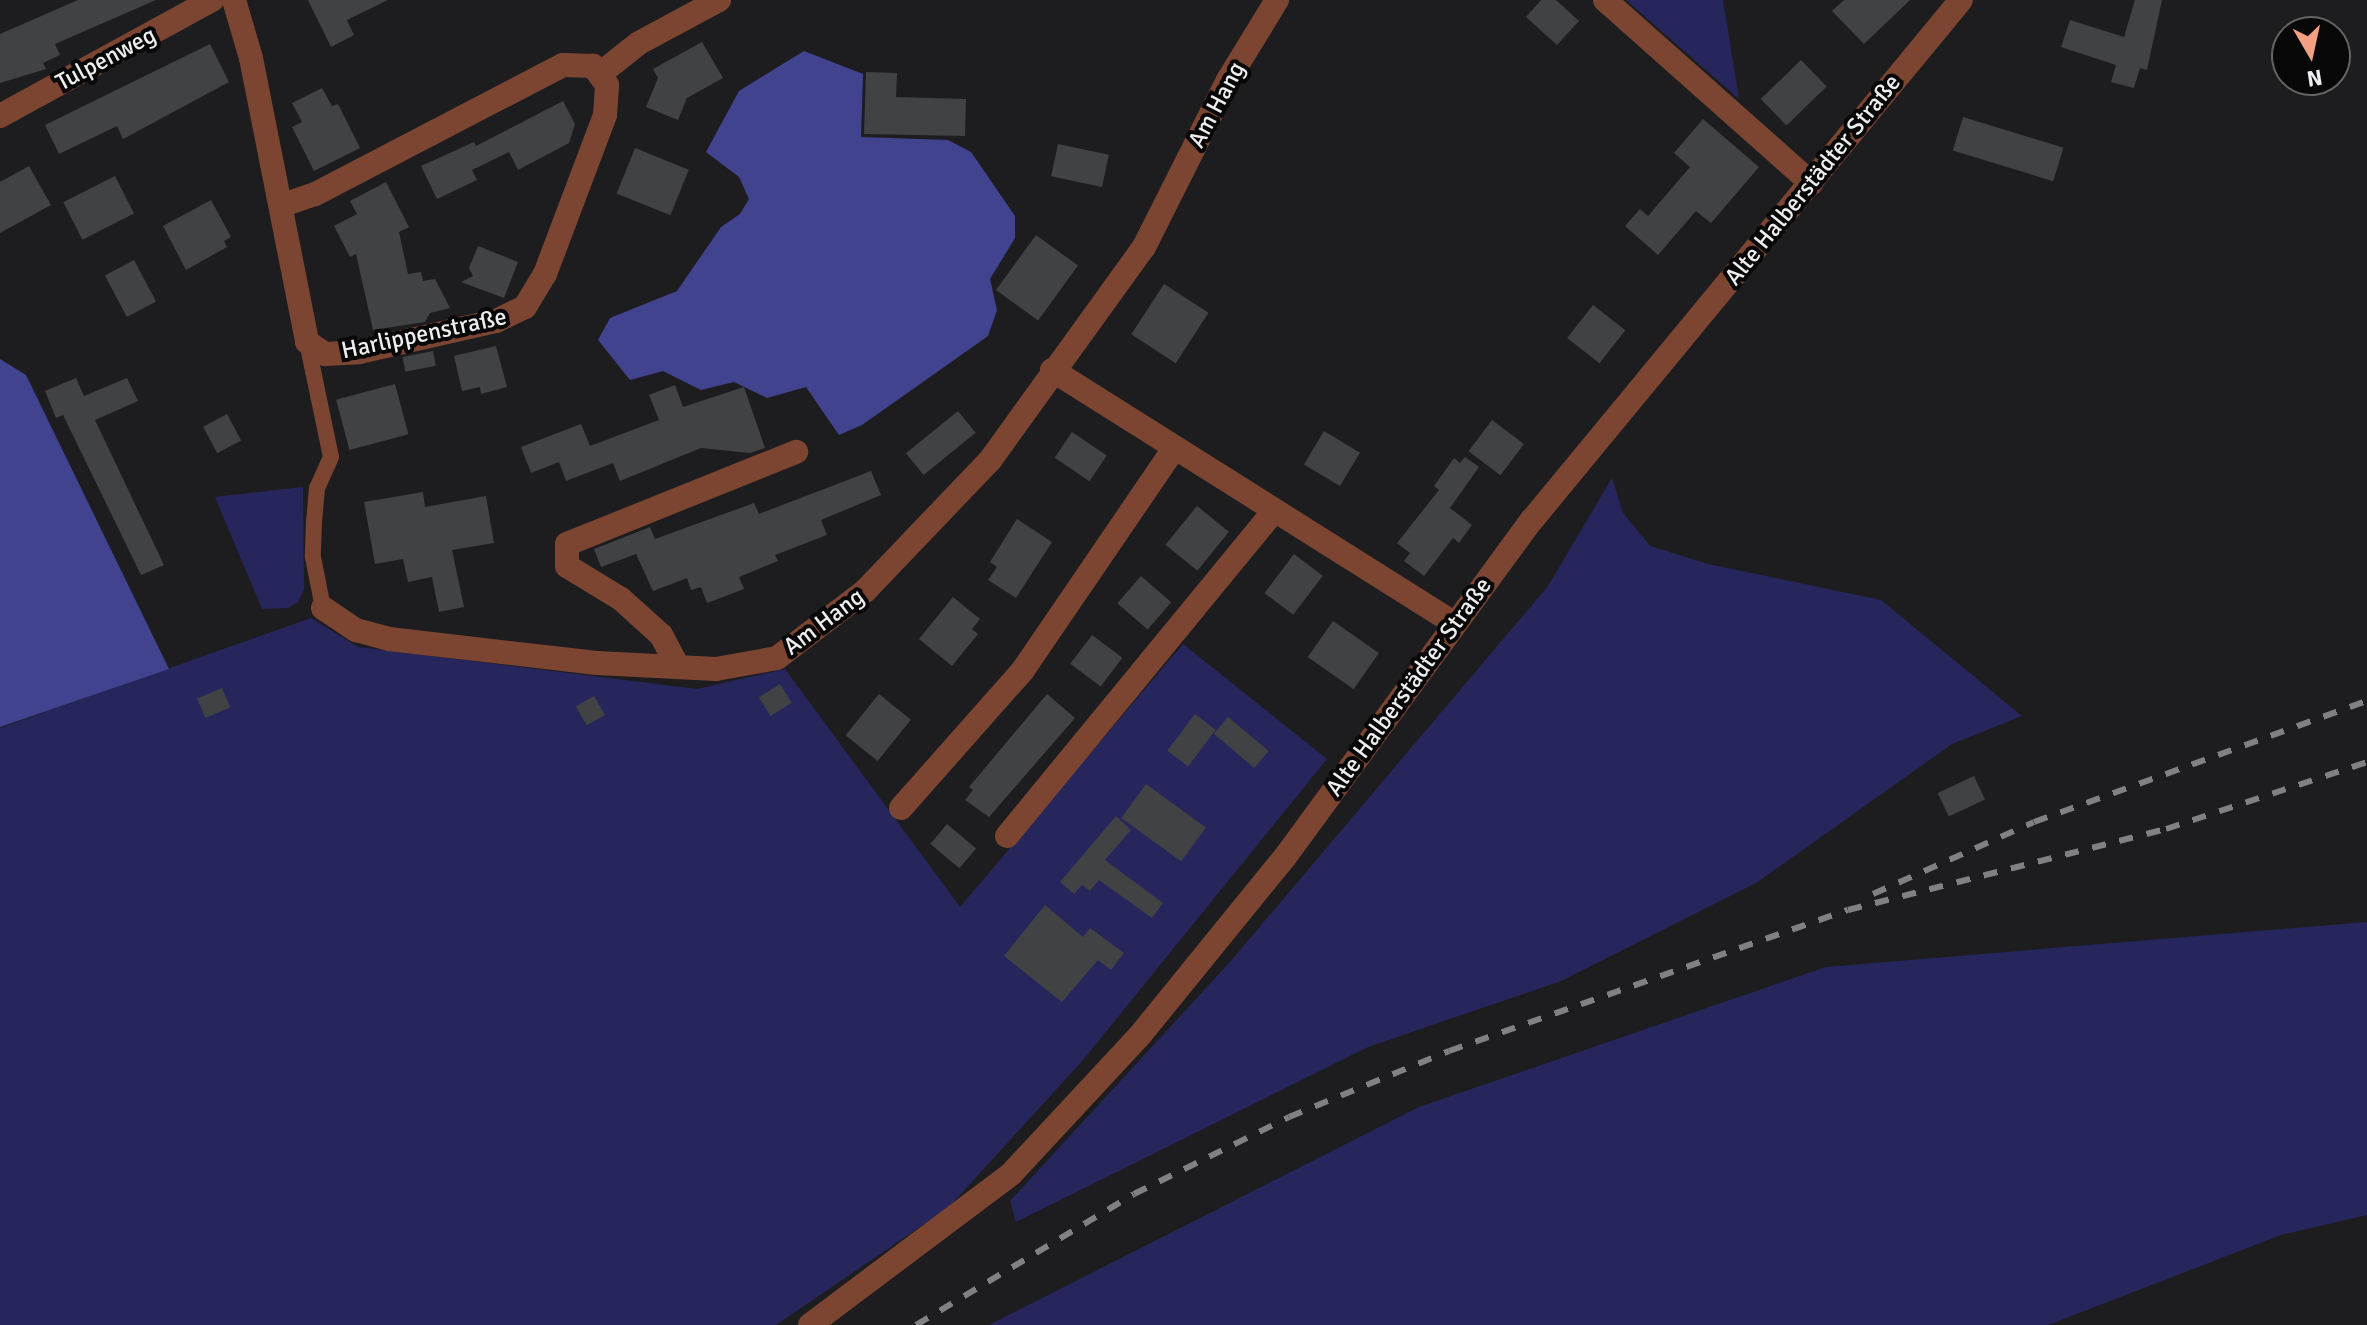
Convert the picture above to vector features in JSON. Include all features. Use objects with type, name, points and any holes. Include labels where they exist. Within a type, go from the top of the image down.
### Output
[{"type":"street","name":"Tulpenweg","points":[[0,116],[212,0]]},
{"type":"street","name":"Harlippenstraße","points":[[234,0],[281,206],[307,342],[325,354],[359,352],[512,317],[525,307],[545,274],[605,115],[607,85],[601,73]]},
{"type":"street","points":[[281,206],[315,194],[563,65],[579,63],[601,73],[639,43],[719,0]]},
{"type":"street","name":"Am Hang","points":[[677,665],[716,669],[777,658],[865,591],[935,523],[991,459],[1052,370],[1144,247],[1228,80],[1277,0]]},
{"type":"street","points":[[1605,0],[1811,183]]},
{"type":"street","name":"Alte Halberstädter Straße","points":[[810,1325],[989,1193],[1092,1090],[1285,857],[1532,520],[1961,0]]},
{"type":"street","points":[[1052,370],[1173,450],[1454,623]]},
{"type":"street","points":[[901,808],[1023,670],[1173,450]]},
{"type":"street","points":[[323,608],[348,626],[389,639],[597,663],[677,665],[661,635],[621,599],[567,566],[567,544],[796,452]]},
{"type":"street","points":[[1007,836],[1274,511]]},
{"type":"lane","points":[[307,342],[331,457],[317,488],[314,521],[313,557],[323,608]]},
{"type":"shaded area","points":[[1626,0],[1723,0],[1739,99]]},
{"type":"shaded area","points":[[804,51],[863,74],[861,137],[948,140],[971,152],[1015,216],[1015,238],[990,279],[997,310],[988,336],[862,425],[839,435],[806,387],[767,398],[734,382],[701,390],[663,371],[630,380],[598,340],[610,318],[677,291],[721,227],[740,214],[749,199],[739,177],[706,152],[739,91]]},
{"type":"shaded area","points":[[0,359],[26,375],[169,669],[0,727]]},
{"type":"shaded area","points":[[1612,478],[1623,513],[1650,546],[1708,564],[1881,600],[2022,716],[1952,744],[1756,883],[1561,981],[1368,1047],[1016,1222],[1010,1201],[1230,962],[1548,586]]},
{"type":"shaded area","points":[[303,487],[304,589],[298,602],[288,608],[262,609],[215,497]]},
{"type":"shaded area","points":[[311,618],[358,647],[697,689],[785,669],[960,907],[1183,644],[1327,759],[1083,1060],[949,1207],[776,1325],[0,1325],[0,728]]},
{"type":"shaded area","points":[[2367,922],[2367,1215],[2281,1235],[2048,1325],[989,1325],[1419,1107],[1826,967]]},
{"type":"building","points":[[78,0],[156,0],[55,44],[60,55],[43,63],[46,69],[0,83],[0,34]]},
{"type":"building","points":[[308,0],[388,0],[347,20],[354,35],[331,47]]},
{"type":"building","points":[[1541,0],[1556,0],[1579,21],[1557,45],[1526,17]]},
{"type":"building","points":[[1844,0],[1910,0],[1864,44],[1832,11]]},
{"type":"building","points":[[2135,0],[2162,0],[2147,70],[2140,68],[2134,88],[2111,82],[2116,65],[2061,47],[2070,20],[2124,37]]},
{"type":"building","points":[[702,42],[723,78],[687,98],[678,120],[646,107],[658,78],[653,69]]},
{"type":"building","points":[[210,44],[229,82],[123,139],[117,126],[59,154],[45,125]]},
{"type":"building","points":[[1801,60],[1827,87],[1786,126],[1761,99]]},
{"type":"building","points":[[866,72],[897,73],[896,97],[966,99],[965,136],[864,134]]},
{"type":"building","points":[[322,88],[332,106],[338,104],[360,148],[314,171],[292,127],[302,122],[292,103]]},
{"type":"building","points":[[563,101],[575,124],[569,143],[518,170],[509,152],[472,170],[477,180],[437,199],[421,166],[474,142],[476,146]]},
{"type":"building","points":[[1963,117],[2063,148],[2053,181],[1953,150]]},
{"type":"building","points":[[1703,119],[1759,167],[1711,223],[1696,211],[1658,255],[1625,226],[1640,209],[1648,216],[1690,167],[1674,153]]},
{"type":"building","points":[[1058,144],[1109,155],[1102,187],[1051,176]]},
{"type":"building","points":[[635,148],[689,170],[670,215],[617,193]]},
{"type":"building","points":[[29,166],[51,205],[0,233],[0,182]]},
{"type":"building","points":[[115,176],[134,213],[82,240],[63,202]]},
{"type":"building","points":[[386,182],[409,227],[399,232],[408,274],[421,272],[423,281],[435,279],[450,308],[430,313],[425,322],[373,330],[356,254],[350,257],[334,226],[357,214],[350,201]]},
{"type":"building","points":[[211,200],[231,237],[224,241],[227,247],[186,270],[163,226]]},
{"type":"building","points":[[1036,235],[1078,266],[1038,321],[996,290]]},
{"type":"building","points":[[478,246],[518,262],[504,298],[461,282],[473,276],[469,268]]},
{"type":"building","points":[[134,260],[156,301],[127,317],[105,275]]},
{"type":"building","points":[[1164,284],[1208,313],[1176,363],[1131,334]]},
{"type":"building","points":[[1593,305],[1625,330],[1599,363],[1567,338]]},
{"type":"building","points":[[496,346],[507,387],[481,394],[480,387],[462,391],[454,356]]},
{"type":"building","points":[[433,351],[436,366],[405,372],[403,357]]},
{"type":"building","points":[[76,378],[84,396],[127,378],[138,401],[95,420],[164,565],[141,575],[63,415],[56,418],[45,391]]},
{"type":"building","points":[[395,384],[408,434],[350,450],[336,400]]},
{"type":"building","points":[[675,385],[683,407],[744,387],[765,448],[750,453],[701,448],[620,481],[613,463],[566,481],[559,462],[531,473],[521,447],[581,424],[590,446],[659,420],[649,395]]},
{"type":"building","points":[[958,411],[976,433],[924,475],[906,453]]},
{"type":"building","points":[[227,414],[241,440],[217,453],[203,427]]},
{"type":"building","points":[[1492,420],[1524,444],[1500,475],[1469,451]]},
{"type":"building","points":[[1324,431],[1360,453],[1340,486],[1304,464]]},
{"type":"building","points":[[1072,432],[1107,455],[1089,481],[1055,458]]},
{"type":"building","points":[[1465,457],[1479,467],[1450,508],[1472,525],[1459,543],[1453,538],[1424,576],[1404,561],[1410,553],[1397,543],[1439,490],[1434,486],[1454,458],[1460,463]]},
{"type":"building","points":[[871,471],[881,495],[821,520],[827,535],[775,555],[778,561],[739,577],[744,589],[707,603],[701,587],[691,590],[687,578],[653,591],[636,554],[601,567],[594,549],[650,527],[655,539],[754,503],[759,514]]},
{"type":"building","points":[[423,492],[425,507],[486,496],[494,543],[452,550],[464,607],[439,612],[432,577],[408,582],[403,559],[375,564],[364,502]]},
{"type":"building","points":[[1197,506],[1229,532],[1197,571],[1166,545]]},
{"type":"building","points":[[1017,519],[1052,542],[1016,598],[988,580],[997,567],[990,562]]},
{"type":"building","points":[[1294,554],[1323,576],[1293,615],[1265,593]]},
{"type":"building","points":[[1141,576],[1171,602],[1148,629],[1117,603]]},
{"type":"building","points":[[953,597],[980,619],[972,629],[978,634],[952,666],[919,639]]},
{"type":"building","points":[[1333,621],[1379,653],[1354,689],[1308,657]]},
{"type":"building","points":[[1092,635],[1122,658],[1101,687],[1070,664]]},
{"type":"building","points":[[780,684],[792,703],[770,716],[759,697]]},
{"type":"building","points":[[222,688],[230,707],[205,718],[197,699]]},
{"type":"building","points":[[879,694],[911,720],[878,761],[846,735]]},
{"type":"building","points":[[1047,694],[1075,718],[989,817],[965,800],[973,790],[969,787]]},
{"type":"building","points":[[594,696],[605,715],[587,726],[576,706]]},
{"type":"building","points":[[1195,714],[1216,730],[1188,766],[1167,751]]},
{"type":"building","points":[[1228,717],[1269,751],[1254,768],[1214,734]]},
{"type":"building","points":[[1974,776],[1985,800],[1949,816],[1938,793]]},
{"type":"building","points":[[1146,784],[1206,827],[1181,861],[1121,818]]},
{"type":"building","points":[[1116,816],[1131,830],[1105,860],[1163,903],[1152,918],[1099,880],[1090,891],[1082,885],[1074,894],[1060,882]]},
{"type":"building","points":[[947,824],[976,848],[959,868],[930,844]]},
{"type":"building","points":[[1045,905],[1083,937],[1090,928],[1124,953],[1111,970],[1098,960],[1062,1002],[1004,956]]},
{"type":"railway","points":[[1873,894],[2034,822],[2367,701]]},
{"type":"railway","points":[[916,1325],[1134,1194],[1289,1117],[1449,1051],[1848,910],[2166,829],[2367,762]]}]
